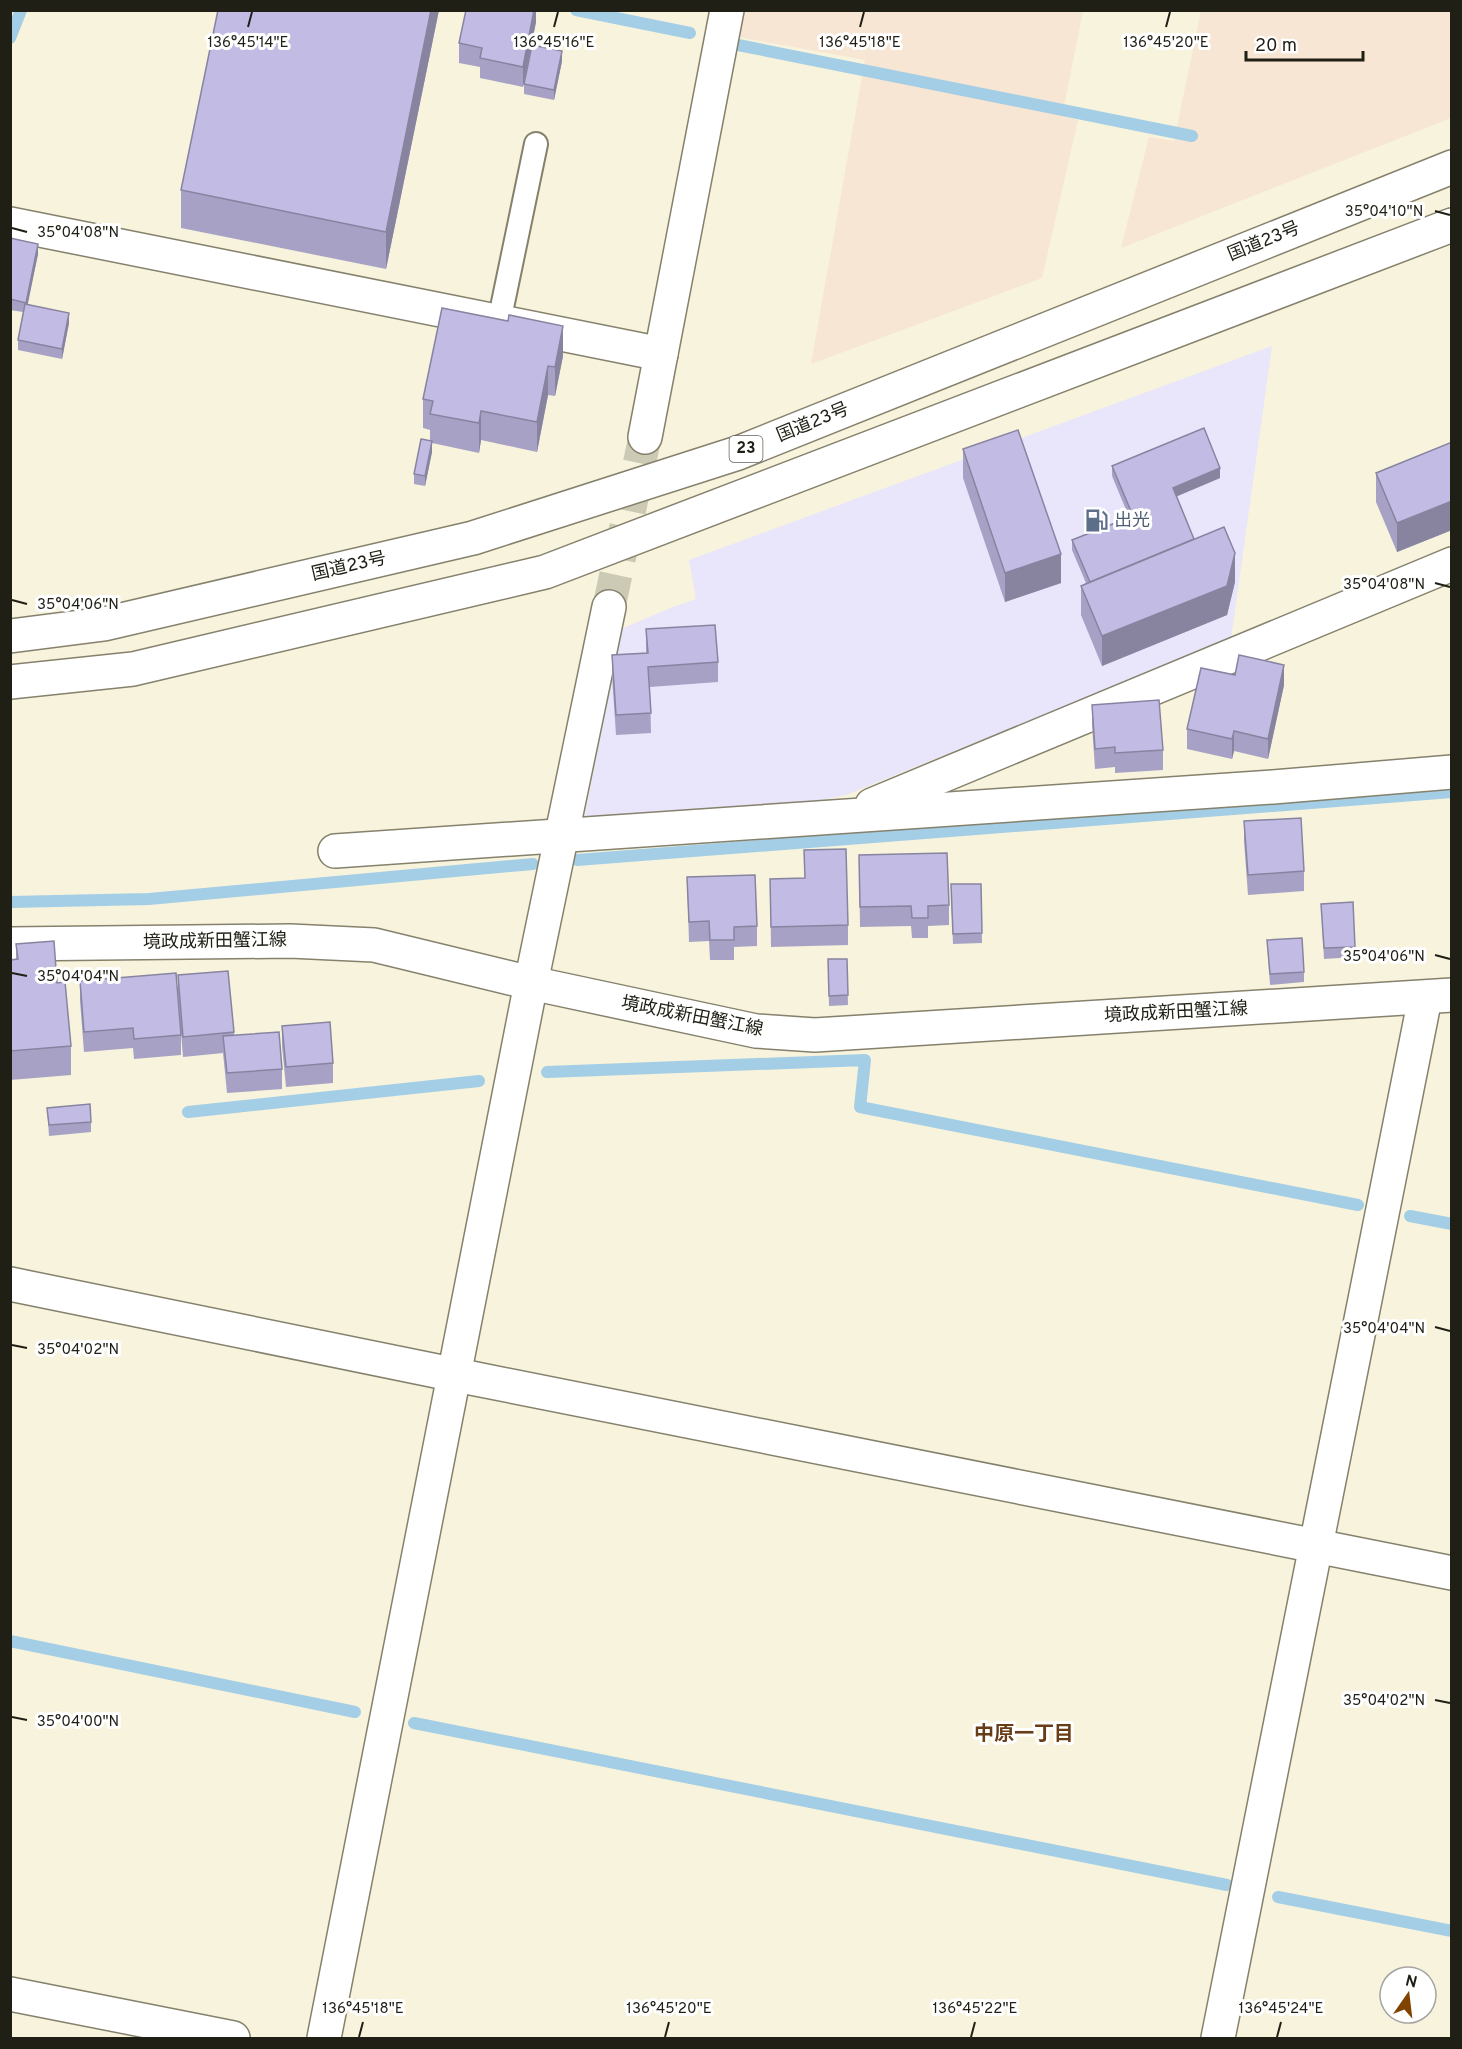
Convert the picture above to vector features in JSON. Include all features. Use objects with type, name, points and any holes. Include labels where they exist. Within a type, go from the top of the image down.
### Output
[{"type":"main road","points":[[645,437],[726,10]]},
{"type":"main road","name":"国道23号","points":[[10,636],[104,624],[473,538],[727,456],[1452,167]]},
{"type":"main road","points":[[10,224],[661,354]]},
{"type":"main road","name":"23","points":[[10,682],[134,669],[546,572],[1452,225]]},
{"type":"main road","points":[[848,815],[1452,564]]},
{"type":"main road","points":[[324,2038],[456,1375],[531,983],[609,607]]},
{"type":"main road","points":[[335,851],[1273,787],[1452,772]]},
{"type":"main road","name":"境政成新田蟹江線","points":[[10,944],[290,941],[374,945],[531,983],[756,1031],[816,1035],[1438,997]]},
{"type":"main road","points":[[1218,2038],[1316,1545],[1438,997]]},
{"type":"main road","points":[[10,1284],[1452,1573]]},
{"type":"main road","points":[[10,1994],[232,2038]]},
{"type":"lane","points":[[499,322],[536,144]]},
{"type":"shaded area","points":[[743,11],[1083,11],[1062,116],[1078,120],[1042,278],[811,364],[865,60],[738,37]]},
{"type":"shaded area","points":[[1201,11],[1451,11],[1451,118],[1121,248],[1149,137],[1174,141]]},
{"type":"shaded area","points":[[1272,346],[1231,639],[846,795],[809,803],[584,820],[621,629],[696,599],[689,560]]},
{"type":"building","points":[[218,10],[431,10],[386,232],[181,190]]},
{"type":"building","points":[[466,10],[534,10],[523,67],[480,58],[482,48],[459,43]]},
{"type":"building","points":[[532,45],[562,51],[554,90],[524,84]]},
{"type":"building","points":[[10,238],[38,244],[26,303],[10,299]]},
{"type":"building","points":[[25,304],[69,313],[62,349],[18,340]]},
{"type":"building","points":[[442,308],[508,321],[509,315],[563,326],[555,367],[548,366],[537,422],[481,411],[479,423],[430,414],[433,401],[423,399]]},
{"type":"building","points":[[1204,428],[1220,468],[1173,488],[1194,539],[1090,582],[1072,540],[1133,516],[1112,466]]},
{"type":"building","points":[[1018,430],[1061,554],[1005,573],[963,449]]},
{"type":"building","points":[[421,439],[432,441],[425,476],[414,474]]},
{"type":"building","points":[[1452,442],[1452,501],[1397,523],[1376,473]]},
{"type":"building","points":[[1224,527],[1235,553],[1227,586],[1102,636],[1081,586]]},
{"type":"building","points":[[715,625],[718,662],[648,667],[651,713],[616,715],[612,655],[648,653],[646,629]]},
{"type":"building","points":[[1239,655],[1284,665],[1268,739],[1234,731],[1232,739],[1187,729],[1201,668],[1235,675]]},
{"type":"building","points":[[1159,700],[1163,750],[1115,753],[1115,747],[1095,749],[1092,705]]},
{"type":"building","points":[[1301,818],[1304,871],[1248,875],[1244,821]]},
{"type":"building","points":[[846,849],[848,925],[771,927],[770,879],[805,878],[804,850]]},
{"type":"building","points":[[947,853],[949,905],[928,906],[928,918],[912,918],[911,906],[860,907],[859,855]]},
{"type":"building","points":[[755,875],[757,926],[734,927],[734,940],[710,940],[709,921],[689,922],[687,877]]},
{"type":"building","points":[[951,884],[981,884],[982,933],[953,934]]},
{"type":"building","points":[[1353,902],[1355,947],[1324,948],[1321,904]]},
{"type":"building","points":[[1302,938],[1304,972],[1270,974],[1267,940]]},
{"type":"building","points":[[54,941],[57,983],[65,982],[71,1046],[10,1051],[10,960],[18,959],[16,944]]},
{"type":"building","points":[[828,959],[847,959],[848,995],[829,996]]},
{"type":"building","points":[[228,971],[234,1032],[183,1037],[178,975]]},
{"type":"building","points":[[176,973],[181,1035],[134,1039],[133,1028],[84,1032],[80,981]]},
{"type":"building","points":[[330,1022],[333,1063],[286,1067],[282,1026]]},
{"type":"building","points":[[279,1032],[282,1069],[227,1073],[223,1036]]},
{"type":"building","points":[[90,1104],[91,1122],[49,1125],[47,1108]]},
{"type":"waterway","points":[[10,38],[21,10]]},
{"type":"waterway","points":[[576,10],[690,33]]},
{"type":"waterway","points":[[738,45],[1192,136]]},
{"type":"waterway","points":[[577,860],[1452,792]]},
{"type":"waterway","points":[[10,902],[149,899],[533,864]]},
{"type":"waterway","points":[[547,1072],[865,1060],[860,1107],[1358,1205]]},
{"type":"waterway","points":[[188,1112],[479,1081]]},
{"type":"waterway","points":[[1410,1216],[1452,1224]]},
{"type":"waterway","points":[[10,1641],[355,1712]]},
{"type":"waterway","points":[[414,1723],[1227,1885]]},
{"type":"waterway","points":[[1278,1897],[1452,1931]]},
{"type":"tunnel","points":[[609,607],[645,437]]},
{"type":"place","name":"出光","points":[[1096,521]]},
{"type":"district","name":"中原一丁目","points":[[1024,1735]]}]
